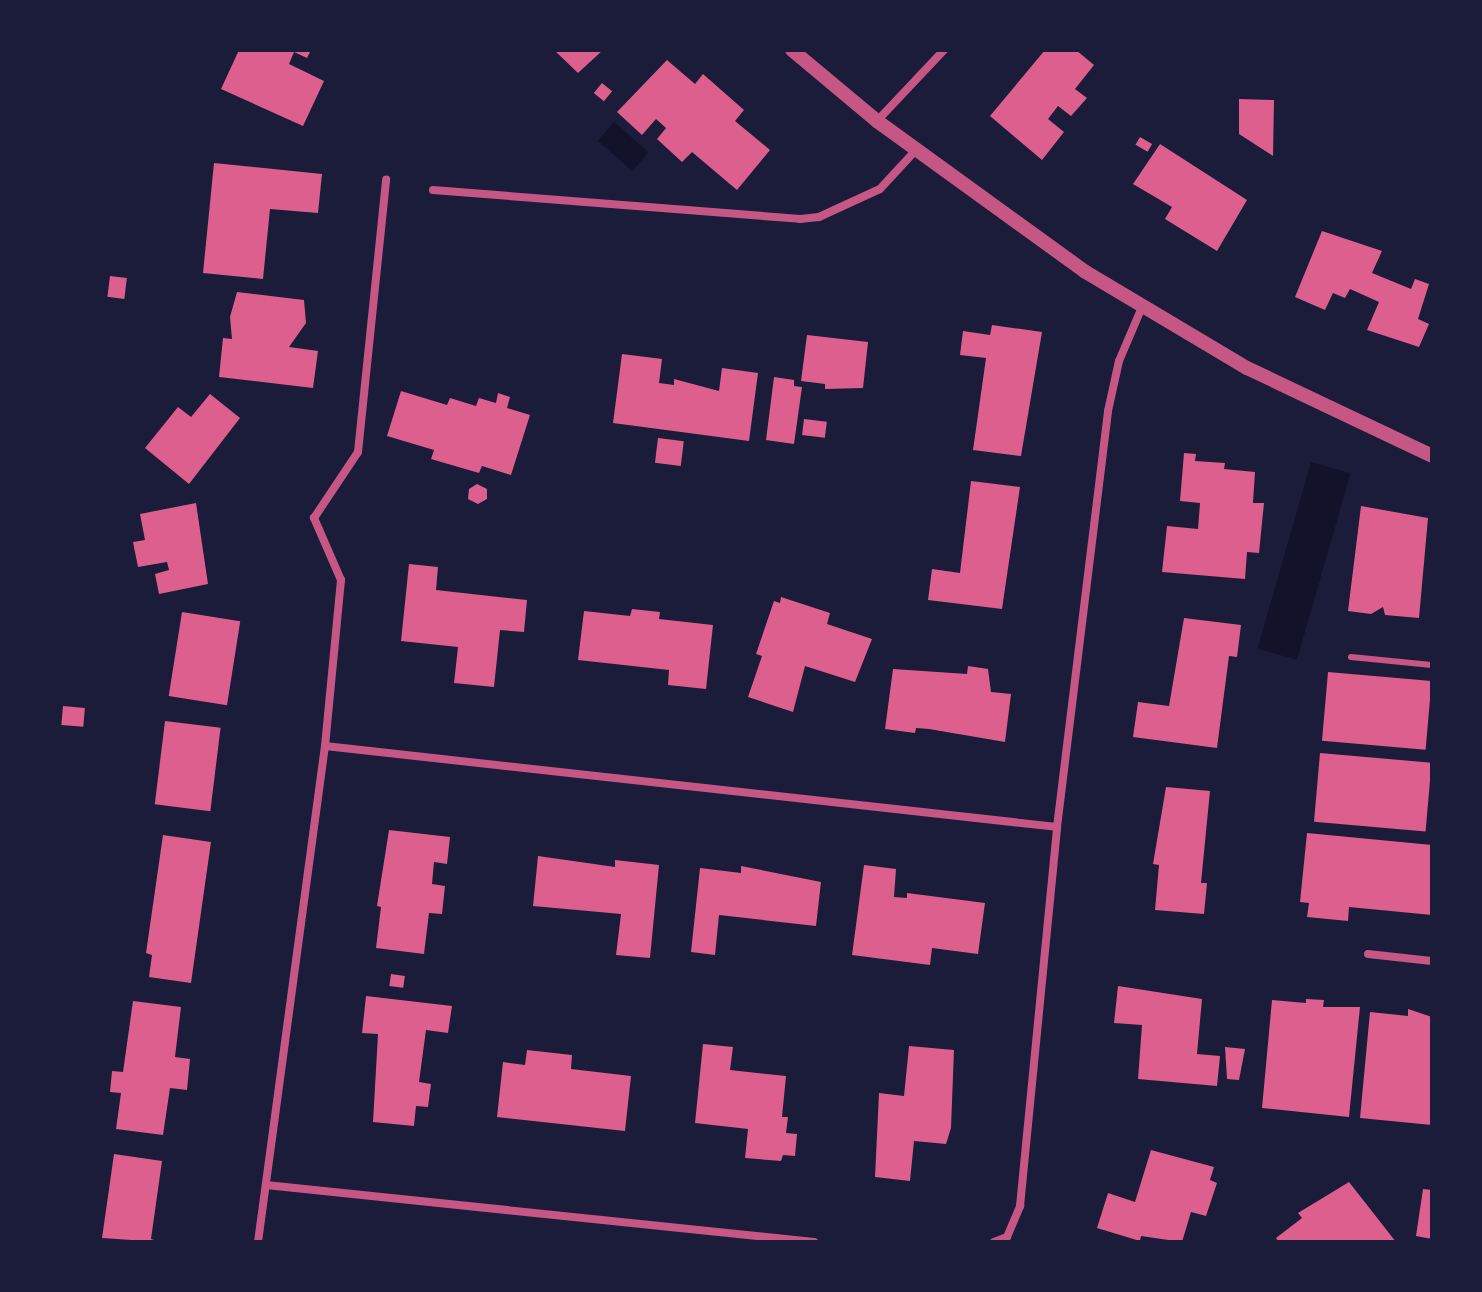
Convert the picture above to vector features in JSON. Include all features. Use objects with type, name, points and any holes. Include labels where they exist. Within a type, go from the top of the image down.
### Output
[{"type":"street","points":[[792,50],[916,150],[1142,307],[1247,368],[1432,456]]},
{"type":"street","points":[[877,121],[944,50]]},
{"type":"street","points":[[433,190],[800,219],[819,217],[880,189],[916,150]]},
{"type":"street","points":[[258,1242],[325,746],[341,580],[314,518],[358,452],[386,179]]},
{"type":"street","points":[[994,1242],[1007,1237],[1020,1206],[1057,827],[1108,411],[1119,361],[1142,307]]},
{"type":"street","points":[[325,746],[1057,827]]},
{"type":"street","points":[[1368,954],[1432,961]]},
{"type":"street","points":[[266,1185],[814,1242]]},
{"type":"lane","points":[[1351,657],[1432,665]]},
{"type":"shaded area","points":[[614,122],[649,152],[632,171],[598,141]]},
{"type":"shaded area","points":[[1311,462],[1350,473],[1297,660],[1258,648]]},
{"type":"building","points":[[239,50],[311,50],[307,58],[294,52],[289,64],[324,81],[303,126],[221,89]]},
{"type":"building","points":[[554,50],[603,50],[578,73]]},
{"type":"building","points":[[1045,50],[1076,50],[1094,65],[1075,89],[1087,98],[1071,116],[1058,106],[1048,119],[1064,132],[1042,160],[990,116]]},
{"type":"building","points":[[667,60],[695,84],[703,74],[744,110],[735,121],[770,150],[737,190],[692,152],[682,162],[657,139],[666,128],[656,119],[642,135],[617,112]]},
{"type":"building","points":[[602,83],[612,91],[604,101],[594,93]]},
{"type":"building","points":[[1239,99],[1274,100],[1273,156],[1239,134]]},
{"type":"building","points":[[1140,137],[1152,144],[1148,152],[1136,145]]},
{"type":"building","points":[[1160,144],[1247,200],[1217,251],[1165,219],[1172,207],[1133,184]]},
{"type":"building","points":[[214,163],[322,174],[318,213],[270,209],[263,279],[203,273]]},
{"type":"building","points":[[1322,231],[1382,251],[1372,273],[1411,289],[1415,279],[1429,284],[1418,319],[1429,324],[1419,347],[1367,330],[1379,302],[1350,289],[1345,298],[1333,293],[1325,310],[1295,297]]},
{"type":"building","points":[[110,276],[127,278],[124,299],[107,297]]},
{"type":"building","points":[[237,292],[304,300],[306,323],[289,347],[318,351],[313,388],[219,377],[223,338],[232,339],[230,317]]},
{"type":"building","points":[[992,325],[1042,332],[1021,456],[973,450],[986,358],[960,355],[963,331],[990,335]]},
{"type":"building","points":[[807,335],[868,342],[863,388],[825,389],[825,384],[801,381]]},
{"type":"building","points":[[622,354],[662,359],[659,383],[674,385],[674,379],[719,391],[722,368],[758,373],[749,441],[613,423]]},
{"type":"building","points":[[774,377],[794,380],[794,386],[802,387],[794,444],[766,440]]},
{"type":"building","points":[[401,391],[447,405],[450,398],[476,406],[479,398],[496,403],[498,393],[510,397],[507,408],[530,415],[511,475],[482,466],[479,473],[431,459],[434,450],[387,436]]},
{"type":"building","points":[[210,394],[240,418],[189,484],[145,448],[178,407],[191,417]]},
{"type":"building","points":[[804,419],[827,422],[825,438],[802,435]]},
{"type":"building","points":[[658,438],[684,441],[681,466],[655,463]]},
{"type":"building","points":[[1184,453],[1196,454],[1195,461],[1225,463],[1224,469],[1255,472],[1253,503],[1264,503],[1259,553],[1247,552],[1245,579],[1162,572],[1167,526],[1198,529],[1200,503],[1180,501]]},
{"type":"building","points":[[971,481],[1020,487],[1002,609],[928,600],[932,569],[960,573]]},
{"type":"building","points":[[477,484],[487,489],[487,499],[478,504],[468,499],[469,489]]},
{"type":"building","points":[[196,503],[208,584],[159,594],[155,574],[169,570],[167,562],[138,567],[133,542],[145,540],[140,514]]},
{"type":"building","points":[[1361,506],[1428,518],[1419,618],[1385,615],[1383,607],[1371,614],[1348,611]]},
{"type":"building","points":[[409,564],[438,567],[436,590],[527,600],[524,632],[500,630],[494,687],[454,683],[458,647],[401,641]]},
{"type":"building","points":[[781,597],[830,613],[827,624],[872,639],[855,682],[805,666],[793,712],[748,697],[762,656],[756,654],[774,601],[780,603]]},
{"type":"building","points":[[632,609],[660,612],[659,619],[713,625],[706,689],[668,685],[669,670],[578,660],[584,611],[630,616]]},
{"type":"building","points":[[182,612],[240,621],[227,705],[169,696]]},
{"type":"building","points":[[1184,618],[1241,625],[1237,657],[1229,656],[1217,748],[1133,737],[1138,702],[1169,706]]},
{"type":"building","points":[[968,666],[988,669],[991,692],[1011,694],[1005,742],[929,729],[916,728],[915,733],[885,729],[893,669],[967,674]]},
{"type":"building","points":[[1328,672],[1432,681],[1426,750],[1322,741]]},
{"type":"building","points":[[63,706],[85,708],[83,727],[61,725]]},
{"type":"building","points":[[165,721],[221,728],[210,811],[155,804]]},
{"type":"building","points":[[1320,753],[1432,763],[1426,831],[1314,822]]},
{"type":"building","points":[[1166,787],[1210,791],[1201,883],[1207,883],[1204,914],[1155,910],[1159,865],[1153,864]]},
{"type":"building","points":[[389,830],[450,837],[447,864],[434,862],[432,884],[445,886],[442,914],[429,913],[424,954],[376,948],[381,907],[377,906]]},
{"type":"building","points":[[1307,833],[1432,845],[1432,915],[1349,907],[1348,921],[1307,917],[1309,903],[1300,902]]},
{"type":"building","points":[[163,835],[211,842],[191,983],[149,977],[152,955],[146,953]]},
{"type":"building","points":[[538,856],[615,867],[615,860],[659,865],[650,958],[616,955],[621,914],[533,906]]},
{"type":"building","points":[[864,865],[896,869],[894,897],[907,898],[907,893],[985,903],[978,954],[932,948],[930,965],[852,955]]},
{"type":"building","points":[[741,866],[821,882],[816,926],[719,915],[715,955],[691,952],[700,868],[741,873]]},
{"type":"building","points":[[391,974],[405,976],[403,988],[389,986]]},
{"type":"building","points":[[1118,986],[1202,999],[1197,1054],[1220,1056],[1217,1086],[1138,1079],[1142,1025],[1114,1023]]},
{"type":"building","points":[[366,996],[452,1006],[448,1033],[426,1030],[419,1082],[431,1084],[428,1107],[416,1106],[414,1126],[373,1122],[378,1034],[362,1033]]},
{"type":"building","points":[[1306,999],[1324,1000],[1323,1007],[1360,1007],[1349,1117],[1262,1108],[1272,1000],[1306,1003]]},
{"type":"building","points":[[133,1001],[181,1007],[175,1057],[190,1059],[187,1090],[170,1088],[163,1135],[116,1129],[121,1093],[110,1092],[112,1071],[123,1072]]},
{"type":"building","points":[[1408,1009],[1432,1017],[1432,1125],[1360,1118],[1370,1012],[1408,1016]]},
{"type":"building","points":[[703,1044],[733,1047],[730,1070],[786,1076],[782,1117],[788,1117],[786,1133],[797,1134],[795,1156],[783,1155],[781,1161],[745,1158],[748,1129],[695,1123]]},
{"type":"building","points":[[909,1046],[954,1050],[951,1128],[946,1144],[914,1141],[910,1181],[875,1177],[879,1093],[904,1096]]},
{"type":"building","points":[[1225,1047],[1245,1049],[1239,1080],[1227,1079]]},
{"type":"building","points":[[527,1050],[572,1055],[571,1069],[631,1076],[625,1131],[497,1117],[503,1062],[525,1065]]},
{"type":"building","points":[[1151,1150],[1214,1167],[1210,1180],[1217,1183],[1206,1216],[1191,1212],[1182,1242],[1141,1236],[1140,1241],[1097,1228],[1108,1193],[1135,1202]]},
{"type":"building","points":[[114,1154],[162,1161],[151,1239],[161,1242],[102,1238]]},
{"type":"building","points":[[1349,1182],[1396,1242],[1279,1242],[1276,1238],[1302,1218],[1298,1213]]},
{"type":"building","points":[[1423,1189],[1432,1190],[1432,1239],[1416,1236]]}]
